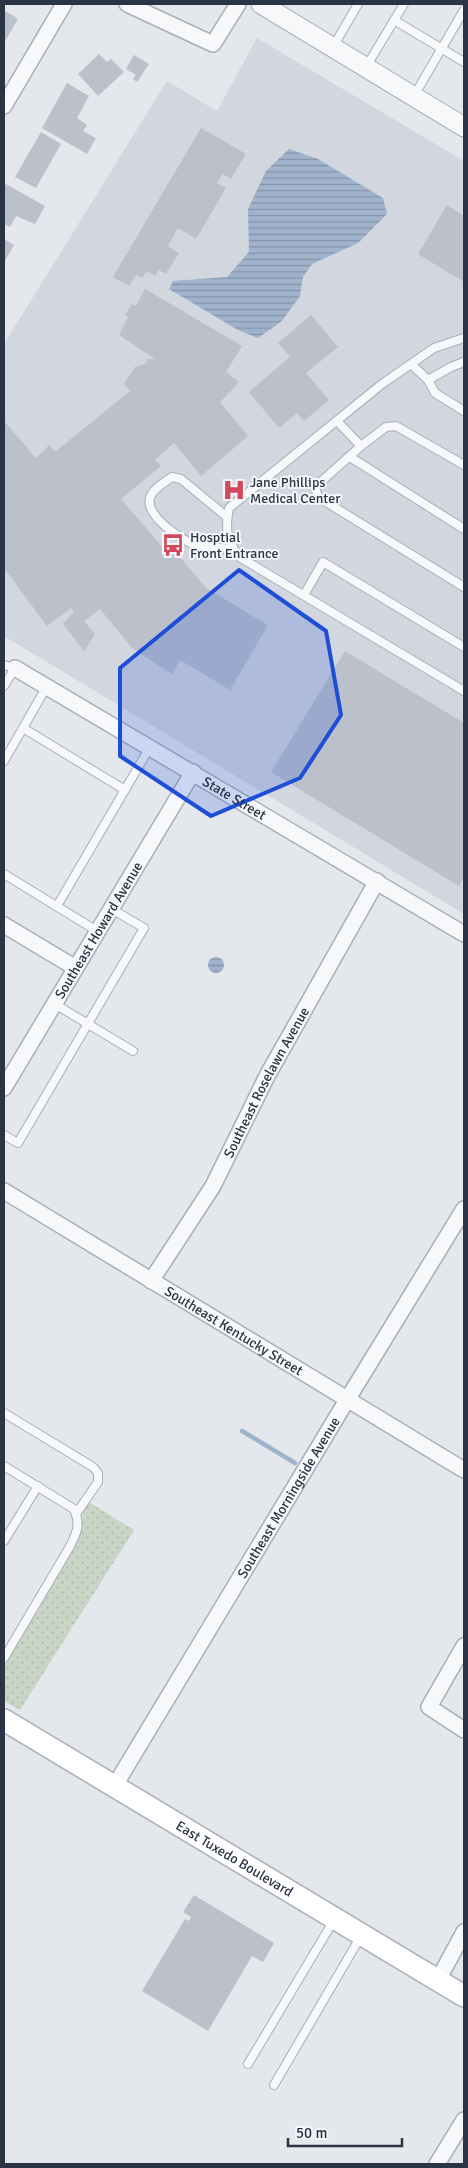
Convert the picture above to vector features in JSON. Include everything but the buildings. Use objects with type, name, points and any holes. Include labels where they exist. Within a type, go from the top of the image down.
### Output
[{"type":"main road","name":"East Tuxedo Boulevard","points":[[4,1720],[464,1996]]},
{"type":"street","points":[[4,106],[64,4]]},
{"type":"street","points":[[127,4],[213,44],[238,4]]},
{"type":"street","points":[[272,6],[333,47],[464,126]]},
{"type":"street","name":"State Street","points":[[9,666],[48,686],[464,934]]},
{"type":"street","name":"Southeast Howard Avenue","points":[[4,1088],[74,967],[193,772]]},
{"type":"street","name":"Southeast Roselawn Avenue","points":[[151,1281],[212,1186],[267,1076],[377,881]]},
{"type":"street","points":[[4,925],[74,967]]},
{"type":"street","name":"Southeast Kentucky Street","points":[[4,1190],[464,1470]]},
{"type":"street","name":"Southeast Morningside Avenue","points":[[114,1787],[464,1209]]},
{"type":"street","points":[[464,1646],[429,1707],[464,1730]]},
{"type":"street","points":[[438,1980],[464,1932]]},
{"type":"street","points":[[437,2164],[464,2120]]},
{"type":"lane","points":[[333,47],[358,4]]},
{"type":"lane","points":[[366,67],[404,4]]},
{"type":"lane","points":[[414,96],[464,10]]},
{"type":"lane","points":[[394,20],[464,62]]},
{"type":"lane","points":[[464,338],[434,348],[411,364],[229,508],[227,517],[227,533],[232,549],[241,558],[462,690],[464,681]]},
{"type":"lane","points":[[428,380],[464,362]]},
{"type":"lane","points":[[411,364],[428,380],[435,393],[464,411]]},
{"type":"lane","points":[[337,421],[361,446]]},
{"type":"lane","points":[[464,466],[396,426],[386,427],[361,446],[315,487],[318,497],[464,587]]},
{"type":"lane","points":[[350,456],[464,528]]},
{"type":"lane","points":[[227,517],[181,479],[172,477],[153,492],[150,498],[150,507],[155,516],[179,536],[196,545],[232,549]]},
{"type":"lane","points":[[304,595],[324,562],[464,648]]},
{"type":"lane","points":[[4,686],[9,666]]},
{"type":"lane","points":[[4,761],[48,686]]},
{"type":"lane","points":[[23,728],[125,790]]},
{"type":"lane","points":[[57,906],[150,747]]},
{"type":"lane","points":[[4,874],[97,930]]},
{"type":"lane","points":[[4,1135],[18,1143],[144,928],[110,908]]},
{"type":"lane","points":[[53,1003],[133,1051]]},
{"type":"lane","points":[[4,1413],[93,1468],[98,1474],[98,1482],[76,1514]]},
{"type":"lane","points":[[4,1466],[74,1509],[79,1520],[76,1534],[4,1658]]},
{"type":"lane","points":[[4,1541],[38,1486]]},
{"type":"lane","points":[[248,2064],[335,1918]]},
{"type":"lane","points":[[274,2085],[362,1934]]},
{"type":"highlighted area","points":[[239,570],[326,631],[341,715],[300,778],[211,816],[120,756],[120,668]]},
{"type":"shaded area","name":"Jane Phillips Medical Center","points":[[257,38],[464,161],[464,914],[4,636],[4,344],[167,81],[217,111]]},
{"type":"green space","points":[[89,1502],[134,1530],[20,1710],[4,1701],[4,1659],[82,1531],[83,1510]]},
{"type":"water","points":[[289,149],[318,159],[383,198],[387,214],[358,243],[312,264],[303,277],[300,296],[282,321],[258,338],[238,330],[169,289],[173,281],[227,277],[249,252],[248,209],[266,171]]},
{"type":"water","points":[[213,957],[219,957],[224,962],[222,971],[213,973],[208,968],[208,962]]},
{"type":"waterway","points":[[242,1431],[295,1463]]},
{"type":"place","name":"Jane Phillips Medical Center","points":[[234,490]]},
{"type":"place","name":"Hosptial Front Entrance","points":[[173,545]]}]
